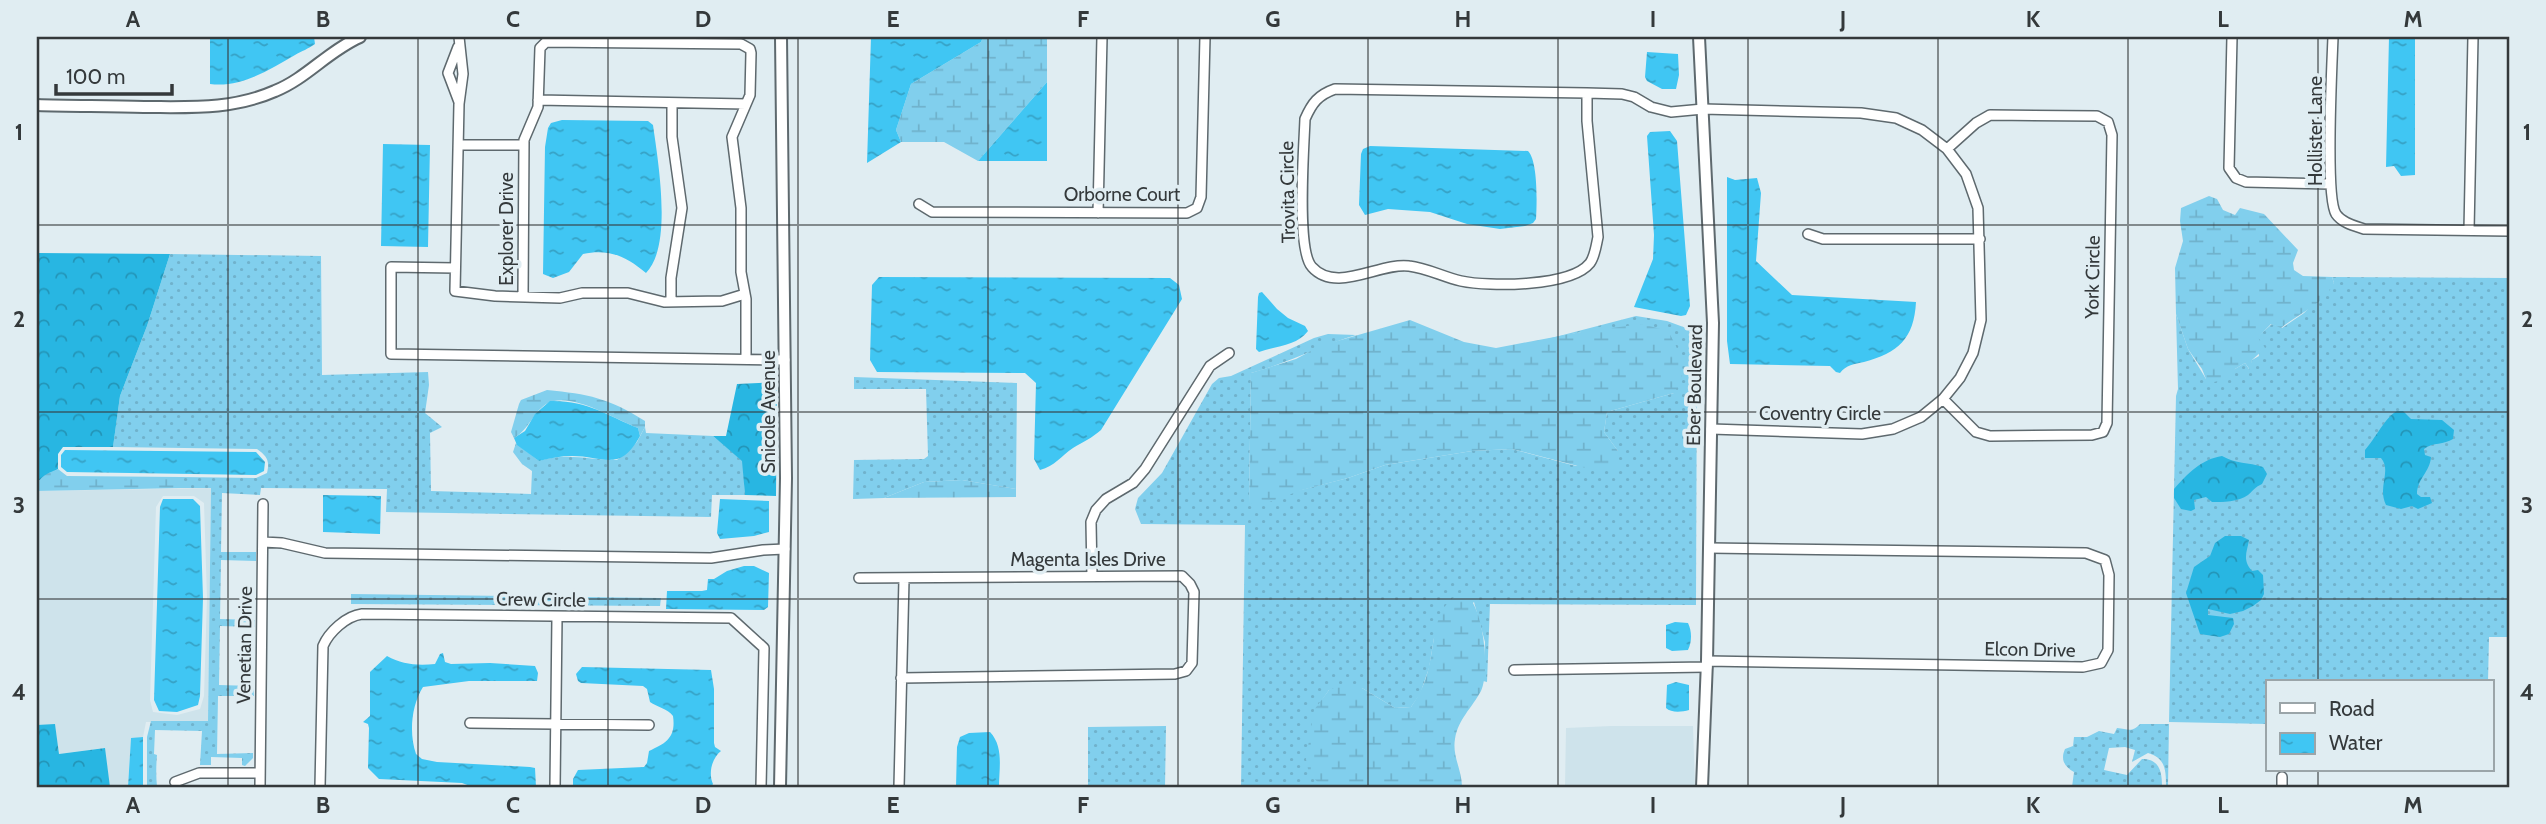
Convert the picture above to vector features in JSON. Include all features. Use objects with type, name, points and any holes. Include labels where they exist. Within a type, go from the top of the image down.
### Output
[{"type":"street","points":[[37,105],[210,108],[240,103],[293,83],[317,67],[334,51],[360,37]]},
{"type":"street","name":"Snicole Avenue","points":[[780,787],[785,549],[781,37]]},
{"type":"street","points":[[1098,213],[1102,37]]},
{"type":"street","name":"Orborne Court","points":[[919,204],[932,212],[1187,213],[1196,208],[1201,197],[1205,37]]},
{"type":"street","name":"Eber Boulevard","points":[[1699,37],[1712,288],[1704,787]]},
{"type":"street","points":[[2232,37],[2229,168],[2236,178],[2246,182],[2330,184]]},
{"type":"street","name":"Hollister Lane","points":[[2333,37],[2330,184],[2335,214],[2345,222],[2364,229],[2509,230]]},
{"type":"street","points":[[2469,230],[2473,37]]},
{"type":"street","points":[[459,41],[448,73],[459,104]]},
{"type":"street","points":[[459,41],[463,74],[459,104],[455,291],[523,297]]},
{"type":"street","name":"Explorer Drive","points":[[745,294],[722,301],[671,302],[628,293],[582,293],[560,298],[523,297],[524,145],[538,100],[540,48],[546,42],[741,44],[750,49],[750,95],[732,137],[741,208],[741,272],[745,294],[746,359]]},
{"type":"street","name":"Trovita Circle","points":[[1587,93],[1587,121],[1598,237],[1590,263],[1576,273],[1539,282],[1486,285],[1459,281],[1409,266],[1398,265],[1342,278],[1331,278],[1310,266],[1303,243],[1304,119],[1312,103],[1321,94],[1335,89],[1587,93],[1622,94],[1634,97],[1651,107],[1671,112],[1703,109]]},
{"type":"street","points":[[538,100],[746,104]]},
{"type":"street","points":[[671,302],[671,278],[682,208],[672,137],[672,103]]},
{"type":"street","name":"Coventry Circle","points":[[1703,109],[1861,113],[1896,118],[1923,130],[1947,149],[1966,174],[1978,208],[1980,239],[1981,320],[1973,353],[1960,378],[1943,400],[1921,417],[1893,429],[1862,434],[1711,429]]},
{"type":"street","name":"York Circle","points":[[1943,400],[1976,432],[1990,436],[2092,435],[2103,432],[2108,422],[2112,135],[2108,122],[2098,116],[1990,115],[1976,123],[1947,149]]},
{"type":"street","points":[[458,145],[524,145]]},
{"type":"street","points":[[1808,234],[1823,239],[1980,239]]},
{"type":"street","points":[[455,268],[391,267],[391,354],[785,360]]},
{"type":"street","points":[[1092,576],[1091,522],[1097,510],[1106,499],[1133,483],[1145,470],[1210,366],[1229,353]]},
{"type":"street","name":"Venetian Drive","points":[[260,787],[263,504]]},
{"type":"street","points":[[263,542],[282,543],[325,553],[711,558],[785,549]]},
{"type":"street","name":"Elcon Drive","points":[[1707,664],[2083,667],[2101,663],[2108,650],[2109,575],[2105,560],[2086,553],[1709,548]]},
{"type":"street","name":"Magenta Isles Drive","points":[[859,578],[1182,576],[1194,592],[1192,663],[1185,671],[1175,674],[901,678]]},
{"type":"street","points":[[899,787],[904,579]]},
{"type":"street","name":"Crew Circle","points":[[320,787],[323,646],[331,634],[350,617],[362,614],[731,618],[764,648],[761,787]]},
{"type":"street","points":[[555,787],[557,617]]},
{"type":"street","points":[[1514,670],[1707,664]]},
{"type":"street","points":[[470,723],[649,725]]},
{"type":"street","points":[[175,782],[200,773],[260,773]]},
{"type":"shaded area","points":[[211,488],[208,722],[146,722],[143,737],[131,739],[128,787],[110,787],[104,748],[59,754],[55,725],[37,725],[37,491]],"holes":[[[163,496],[194,496],[204,503],[207,598],[204,696],[200,709],[177,715],[153,712],[150,700],[156,507]]]},
{"type":"shaded area","points":[[1693,726],[1695,787],[1565,787],[1566,728]]},
{"type":"green space","points":[[983,37],[1047,37],[1047,82],[978,161],[944,142],[901,142],[896,130],[911,84],[981,42]]},
{"type":"green space","points":[[2209,196],[2217,199],[2223,210],[2235,215],[2240,208],[2264,214],[2298,250],[2293,263],[2294,270],[2303,276],[2332,277],[2334,283],[2324,297],[2310,308],[2281,328],[2271,324],[2258,337],[2265,348],[2252,360],[2250,370],[2245,363],[2235,369],[2230,378],[2214,382],[2206,379],[2188,349],[2176,314],[2175,268],[2183,241],[2181,208]]},
{"type":"green space","points":[[37,253],[170,254],[147,326],[120,396],[113,447],[63,447],[58,454],[58,469],[37,482]]},
{"type":"green space","points":[[170,254],[321,256],[322,375],[428,372],[425,413],[442,427],[430,433],[431,491],[531,494],[532,471],[522,464],[513,452],[516,443],[539,461],[568,457],[617,460],[637,442],[645,427],[646,433],[713,436],[743,461],[745,495],[712,495],[711,517],[386,512],[387,489],[261,488],[260,495],[222,493],[221,552],[256,552],[256,561],[221,560],[220,619],[255,620],[255,627],[220,626],[219,685],[253,686],[254,696],[218,696],[217,754],[253,753],[253,758],[245,766],[242,765],[242,758],[211,757],[211,765],[200,765],[202,731],[155,730],[157,787],[147,787],[147,737],[151,721],[208,721],[211,488],[181,488],[181,477],[256,478],[267,473],[268,465],[257,449],[113,447],[120,396],[147,326]]},
{"type":"green space","points":[[2332,277],[2509,278],[2509,637],[2489,637],[2488,680],[2266,680],[2266,724],[2169,722],[2178,389],[2176,314],[2188,349],[2206,379],[2245,363],[2249,369],[2252,360],[2259,356],[2257,337],[2272,324],[2282,328],[2304,313],[2334,283]]},
{"type":"green space","points":[[1636,316],[1667,321],[1697,332],[1696,605],[1490,604],[1487,682],[1483,681],[1485,642],[1474,602],[1434,638],[1429,668],[1420,694],[1411,707],[1395,708],[1362,688],[1329,690],[1322,700],[1337,786],[1363,787],[1241,787],[1245,525],[1141,524],[1135,509],[1138,498],[1162,473],[1212,384],[1219,378],[1231,376],[1314,338],[1328,334],[1356,335],[1251,373],[1249,503],[1348,478],[1385,465],[1472,451],[1512,449],[1576,466],[1618,451],[1604,432],[1607,412],[1674,393],[1581,332],[1536,342]]},
{"type":"green space","points":[[1410,320],[1464,342],[1496,348],[1642,324],[1668,331],[1682,362],[1682,377],[1674,393],[1607,412],[1604,432],[1618,451],[1617,468],[1597,471],[1512,449],[1472,451],[1385,465],[1264,504],[1249,503],[1251,373],[1296,359],[1320,346]]},
{"type":"green space","points":[[854,377],[1017,383],[1016,489],[962,480],[924,482],[884,498],[853,499],[854,460],[924,459],[928,456],[926,389],[854,389]]},
{"type":"green space","points":[[777,382],[776,496],[745,495],[742,461],[713,436],[726,436],[737,384]]},
{"type":"green space","points":[[547,390],[575,393],[609,402],[645,421],[645,427],[640,436],[638,428],[606,413],[581,404],[558,400],[543,406],[514,438],[511,432],[521,400]]},
{"type":"green space","points":[[2397,411],[2403,411],[2411,419],[2442,420],[2454,430],[2453,439],[2424,449],[2425,455],[2431,457],[2417,494],[2430,497],[2432,503],[2418,509],[2412,506],[2401,509],[2386,505],[2383,492],[2384,463],[2381,458],[2365,458],[2365,450]]},
{"type":"green space","points":[[2222,456],[2263,467],[2267,474],[2262,484],[2240,499],[2212,502],[2206,497],[2194,500],[2195,509],[2191,511],[2181,509],[2174,498],[2174,489],[2201,464]]},
{"type":"green space","points":[[58,469],[67,476],[181,477],[181,488],[37,491],[40,479]]},
{"type":"green space","points":[[962,480],[1016,489],[1016,497],[884,498],[924,482]]},
{"type":"green space","points":[[2225,536],[2241,536],[2249,540],[2247,563],[2252,571],[2258,570],[2263,575],[2264,594],[2261,600],[2243,611],[2230,614],[2208,609],[2208,615],[2233,618],[2234,624],[2229,634],[2220,637],[2200,634],[2186,593],[2194,567],[2210,556],[2215,543]]},
{"type":"green space","points":[[351,594],[661,598],[660,606],[351,604]]},
{"type":"green space","points":[[1456,596],[1468,596],[1474,604],[1482,628],[1485,657],[1481,691],[1462,720],[1455,739],[1462,787],[1322,786],[1309,774],[1306,759],[1314,710],[1329,690],[1341,685],[1362,688],[1395,708],[1411,707],[1426,677],[1439,618],[1448,602]]},
{"type":"green space","points":[[55,724],[59,754],[105,748],[110,787],[37,787],[37,725]]},
{"type":"green space","points":[[2140,724],[2169,724],[2168,787],[2164,766],[2158,758],[2148,753],[2132,762],[2135,750],[2125,747],[2109,748],[2104,770],[2127,775],[2142,759],[2153,761],[2159,767],[2162,787],[2072,787],[2074,772],[2066,765],[2063,757],[2065,749],[2073,746],[2074,737],[2087,737],[2099,731],[2114,734],[2117,728],[2127,730]]},
{"type":"green space","points":[[1166,726],[1165,787],[1088,787],[1088,727]]},
{"type":"water","points":[[210,37],[314,37],[315,44],[254,77],[221,85],[210,84]]},
{"type":"water","points":[[871,37],[983,37],[981,42],[911,84],[896,130],[901,142],[867,163]]},
{"type":"water","points":[[2389,37],[2415,37],[2415,175],[2401,176],[2394,166],[2386,167]]},
{"type":"water","points":[[1647,52],[1678,54],[1679,75],[1676,89],[1662,89],[1647,81]]},
{"type":"water","points":[[1047,82],[1047,161],[978,161]]},
{"type":"water","points":[[562,120],[648,121],[653,125],[662,202],[661,224],[659,244],[646,273],[625,258],[592,252],[583,254],[569,272],[553,278],[543,274],[545,147],[551,123]]},
{"type":"water","points":[[1670,131],[1677,141],[1690,306],[1686,315],[1681,316],[1634,307],[1653,259],[1654,235],[1647,136],[1650,132]]},
{"type":"water","points":[[383,144],[430,145],[428,247],[381,246]]},
{"type":"water","points":[[1370,146],[1528,151],[1534,164],[1536,219],[1525,226],[1500,229],[1467,224],[1430,212],[1388,209],[1365,215],[1359,205],[1361,154],[1363,149]]},
{"type":"water","points":[[1727,177],[1735,180],[1757,178],[1761,193],[1756,261],[1792,295],[1916,302],[1912,326],[1902,342],[1886,354],[1850,365],[1840,373],[1830,366],[1730,364],[1727,341]]},
{"type":"water","points":[[879,277],[1170,278],[1179,285],[1182,299],[1101,430],[1040,470],[1034,459],[1036,383],[1025,373],[877,372],[870,360],[872,285]]},
{"type":"water","points":[[1262,292],[1277,309],[1305,326],[1308,331],[1298,340],[1259,352],[1256,349],[1258,297]]},
{"type":"water","points":[[550,401],[575,403],[596,409],[638,428],[640,436],[633,447],[618,459],[568,456],[539,461],[517,445],[514,438],[525,431],[535,414]]},
{"type":"water","points":[[65,450],[256,452],[265,462],[264,471],[256,475],[67,472],[61,467],[61,455]]},
{"type":"water","points":[[323,495],[381,496],[380,534],[323,532]]},
{"type":"water","points":[[163,499],[193,499],[200,506],[203,598],[200,696],[198,705],[177,712],[159,711],[154,700],[160,507]]},
{"type":"water","points":[[720,499],[769,501],[769,532],[720,539],[717,533]]},
{"type":"water","points":[[744,566],[754,566],[769,573],[768,607],[764,610],[666,609],[667,591],[707,590],[708,579]]},
{"type":"water","points":[[1675,622],[1688,623],[1691,636],[1688,650],[1672,651],[1666,648],[1666,625]]},
{"type":"water","points":[[443,653],[445,662],[451,664],[535,666],[537,681],[469,681],[423,687],[412,720],[412,738],[416,754],[422,759],[437,762],[535,768],[536,787],[473,787],[462,783],[379,779],[368,768],[369,728],[368,724],[363,722],[370,716],[370,672],[387,656],[404,663],[428,665],[435,664]]},
{"type":"water","points":[[582,667],[711,670],[714,689],[714,743],[721,751],[712,766],[711,787],[573,787],[573,779],[578,770],[644,767],[649,751],[669,738],[674,723],[671,714],[650,702],[647,689],[643,686],[581,683],[576,674]]},
{"type":"water","points":[[1676,682],[1689,685],[1689,710],[1680,712],[1666,708],[1667,685]]},
{"type":"water","points":[[990,732],[999,751],[999,787],[956,787],[957,747],[960,737],[969,733]]},
{"type":"water","points":[[143,737],[143,787],[128,787],[131,738]]}]
